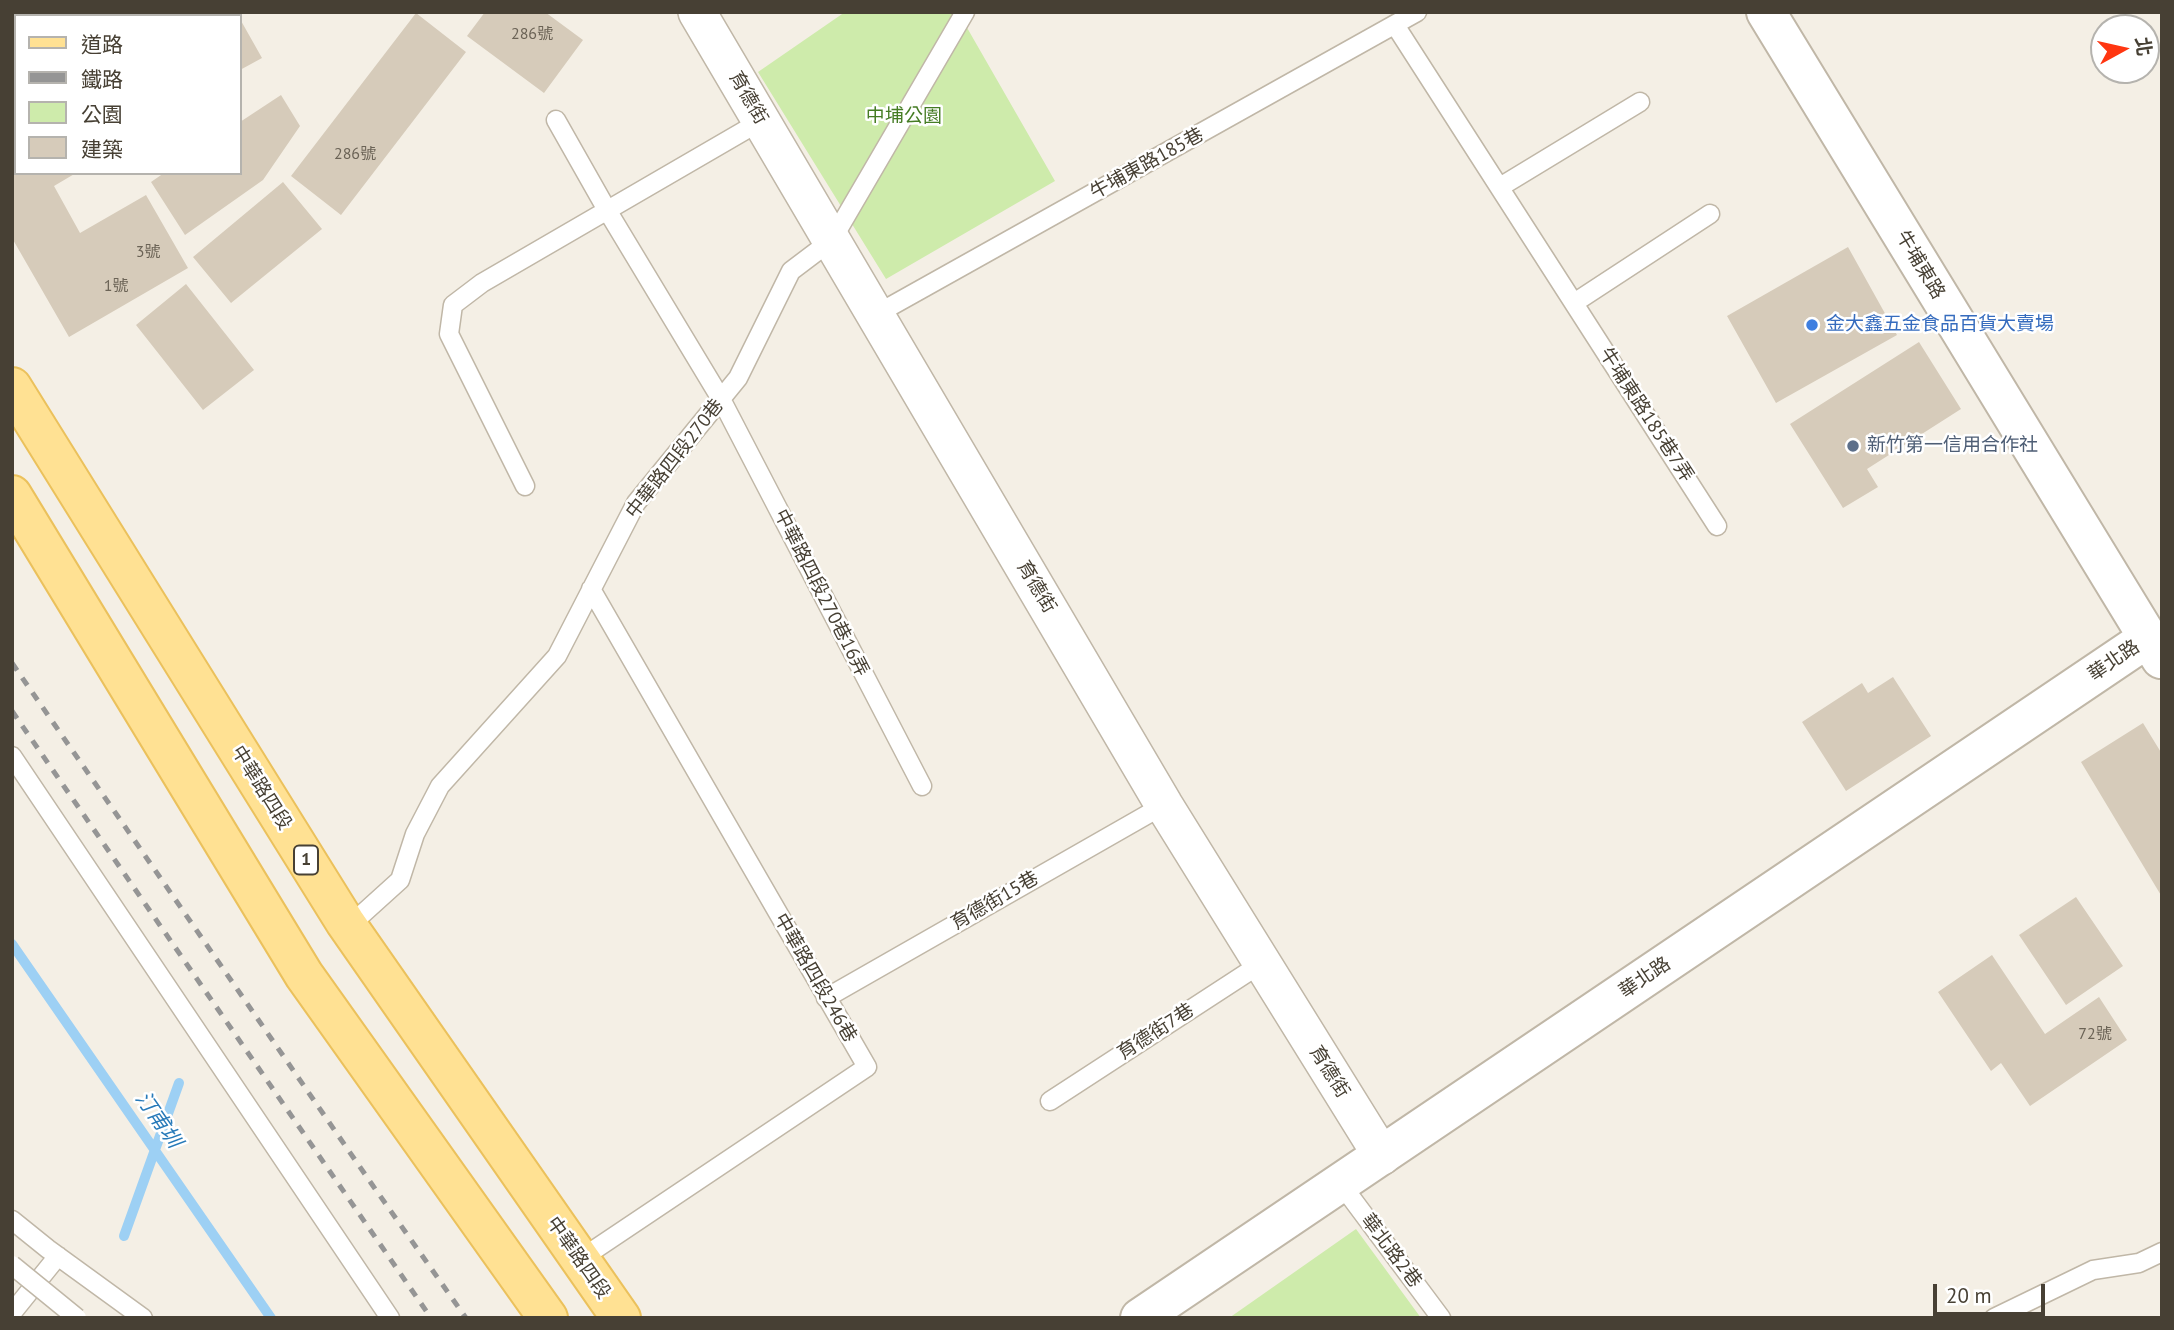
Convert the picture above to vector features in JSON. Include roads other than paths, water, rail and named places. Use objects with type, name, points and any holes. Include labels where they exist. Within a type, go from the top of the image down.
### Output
[{"type":"main road","name":"中華路四段","points":[[12,387],[348,927],[621,1318]]},
{"type":"main road","points":[[12,495],[304,975],[548,1318]]},
{"type":"street","name":"育德街","points":[[697,12],[1164,805],[1381,1156]]},
{"type":"street","name":"牛埔東路","points":[[1766,12],[2155,649]]},
{"type":"street","name":"華北路","points":[[1140,1318],[1381,1156],[2155,649]]},
{"type":"lane","name":"中華路四段270巷","points":[[348,927],[400,880],[415,834],[440,786],[556,656],[636,503],[738,378],[791,271],[832,240],[965,12]]},
{"type":"lane","name":"牛埔東路185巷","points":[[875,315],[1417,12]]},
{"type":"lane","name":"牛埔東路185巷7弄","points":[[1395,25],[1717,526]]},
{"type":"lane","points":[[1500,187],[1640,102]]},
{"type":"lane","name":"中華路四段270巷16弄","points":[[556,120],[721,399],[922,786]]},
{"type":"lane","points":[[525,486],[449,334],[453,305],[482,283],[761,121]]},
{"type":"lane","points":[[1574,303],[1710,214]]},
{"type":"lane","name":"中華路四段246巷","points":[[579,1260],[867,1067],[591,589]]},
{"type":"lane","points":[[12,756],[390,1318]]},
{"type":"lane","name":"育德街15巷","points":[[826,998],[1164,805]]},
{"type":"lane","name":"育德街7巷","points":[[1051,1101],[1262,963]]},
{"type":"lane","name":"華北路2巷","points":[[1341,1184],[1441,1318]]},
{"type":"lane","points":[[12,1220],[143,1318]]},
{"type":"lane","points":[[1994,1318],[2093,1270],[2139,1262],[2162,1252]]},
{"type":"lane","points":[[12,1313],[58,1256]]},
{"type":"lane","points":[[12,1265],[77,1318]]},
{"type":"waterway","name":"汀甫圳","points":[[12,944],[271,1318]]},
{"type":"waterway","points":[[124,1236],[179,1083]]},
{"type":"railway","points":[[12,663],[466,1318]]},
{"type":"railway","points":[[12,711],[431,1318]]},
{"type":"place","name":"金大鑫五金食品百貨大賣場","points":[[1812,325]]},
{"type":"place","name":"新竹第一信用合作社","points":[[1853,446]]},
{"type":"park label","name":"中埔公園","points":[[904,117]]}]
